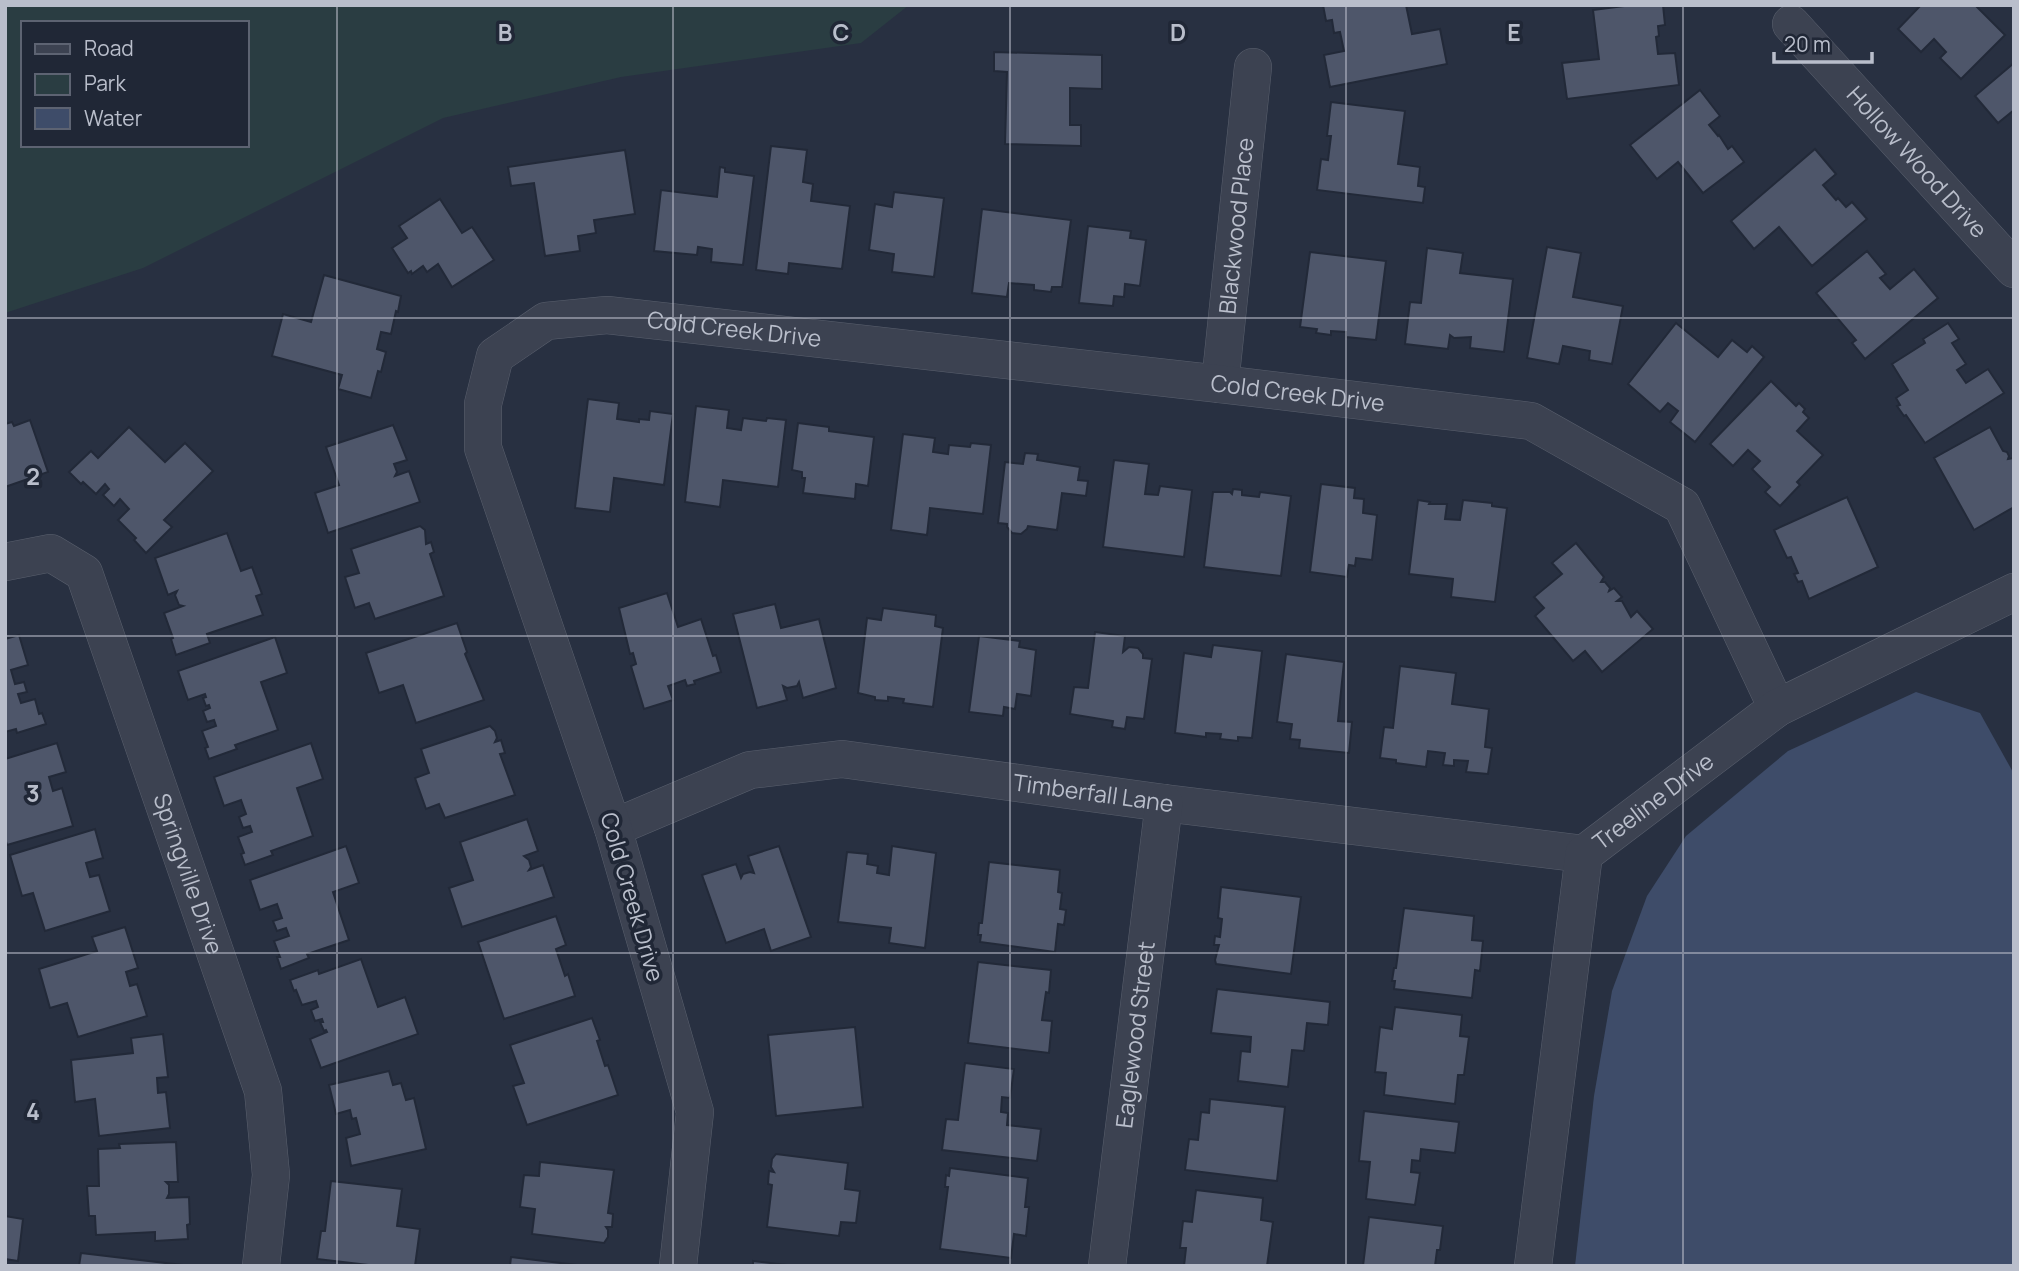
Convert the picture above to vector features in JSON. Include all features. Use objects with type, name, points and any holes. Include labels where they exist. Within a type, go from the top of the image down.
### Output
[{"type":"street","name":"Hollow Wood Drive","points":[[1791,24],[2014,269]]},
{"type":"street","name":"Blackwood Place","points":[[1220,384],[1253,66]]},
{"type":"street","name":"Cold Creek Drive","points":[[678,1266],[695,1112],[613,828],[483,448],[483,404],[495,356],[546,321],[607,315],[1531,421],[1682,506],[1777,708]]},
{"type":"street","name":"Springville Drive","points":[[5,562],[51,553],[84,573],[263,1091],[271,1175],[261,1266]]},
{"type":"street","name":"Treeline Drive","points":[[1533,1266],[1584,854],[1777,708],[2014,592]]},
{"type":"street","name":"Timberfall Lane","points":[[613,828],[750,770],[842,759],[1164,803],[1584,854]]},
{"type":"street","name":"Eaglewood Street","points":[[1107,1266],[1164,803]]},
{"type":"green space","points":[[5,5],[909,5],[861,43],[621,77],[443,118],[143,268],[5,313]]},
{"type":"water","points":[[1916,692],[1980,713],[2014,774],[2014,1266],[1575,1266],[1594,1096],[1612,991],[1647,896],[1686,836],[1788,751]]},
{"type":"building","points":[[1323,5],[1406,5],[1412,34],[1440,29],[1447,64],[1330,87],[1324,55],[1344,51],[1340,32],[1334,33],[1332,20],[1326,21]]},
{"type":"building","points":[[1632,5],[1663,5],[1665,25],[1658,26],[1658,54],[1675,53],[1679,85],[1567,99],[1562,63],[1599,59],[1593,10]]},
{"type":"building","points":[[1921,5],[1975,5],[2005,35],[1961,79],[1940,58],[1946,52],[1934,39],[1921,52],[1898,29]]},
{"type":"building","points":[[994,52],[1102,55],[1102,89],[1070,88],[1070,125],[1081,125],[1081,146],[1005,144],[1007,72],[994,71]]},
{"type":"building","points":[[2014,63],[2014,110],[1998,123],[1975,96]]},
{"type":"building","points":[[1700,90],[1720,116],[1709,125],[1728,149],[1732,146],[1744,162],[1703,193],[1678,162],[1657,179],[1630,145]]},
{"type":"building","points":[[1331,102],[1405,111],[1398,164],[1420,167],[1418,186],[1425,187],[1423,203],[1317,190],[1321,159],[1328,160],[1331,136],[1327,136]]},
{"type":"building","points":[[771,146],[807,150],[803,182],[813,184],[811,201],[850,206],[842,269],[789,263],[788,274],[756,270]]},
{"type":"building","points":[[1815,149],[1836,174],[1823,185],[1846,207],[1852,202],[1867,219],[1812,266],[1779,227],[1754,249],[1731,221]]},
{"type":"building","points":[[625,150],[635,214],[594,220],[596,233],[578,236],[580,251],[545,256],[534,183],[511,186],[508,167]]},
{"type":"building","points":[[720,167],[725,168],[725,172],[754,176],[743,265],[711,262],[712,249],[698,247],[697,255],[654,251],[661,190],[717,197]]},
{"type":"building","points":[[894,192],[944,198],[934,277],[892,272],[894,254],[869,250],[875,204],[892,207]]},
{"type":"building","points":[[440,199],[462,233],[472,227],[494,260],[452,287],[438,264],[427,272],[423,266],[412,274],[411,271],[408,273],[392,248],[407,238],[399,226]]},
{"type":"building","points":[[982,209],[1071,220],[1062,287],[1052,287],[1051,292],[1034,290],[1034,285],[1009,283],[1007,297],[972,293]]},
{"type":"building","points":[[1088,226],[1131,231],[1130,238],[1146,240],[1140,286],[1125,284],[1124,297],[1114,296],[1113,306],[1079,303]]},
{"type":"building","points":[[1547,247],[1581,253],[1573,297],[1623,306],[1612,364],[1589,360],[1590,351],[1563,346],[1559,364],[1527,358]]},
{"type":"building","points":[[1427,248],[1463,253],[1460,273],[1513,279],[1504,352],[1470,348],[1471,337],[1454,338],[1450,335],[1448,349],[1405,344],[1410,302],[1421,303]]},
{"type":"building","points":[[1867,251],[1886,274],[1880,278],[1890,289],[1914,269],[1938,298],[1865,359],[1852,343],[1856,340],[1816,293]]},
{"type":"building","points":[[1310,252],[1386,261],[1376,340],[1346,337],[1346,332],[1331,331],[1331,335],[1316,333],[1317,329],[1300,327]]},
{"type":"building","points":[[324,275],[401,296],[391,334],[381,332],[377,349],[386,352],[371,398],[338,389],[342,375],[272,356],[283,314],[311,322]]},
{"type":"building","points":[[1676,323],[1718,357],[1732,340],[1747,352],[1752,346],[1764,357],[1695,442],[1670,422],[1678,411],[1668,403],[1660,412],[1628,384]]},
{"type":"building","points":[[1948,323],[1959,339],[1952,343],[1966,364],[1957,370],[1966,383],[1988,369],[2004,393],[1925,443],[1897,406],[1900,405],[1896,398],[1908,390],[1892,364],[1925,343],[1923,339]]},
{"type":"building","points":[[1771,381],[1796,406],[1799,403],[1805,409],[1803,412],[1809,418],[1797,431],[1823,455],[1797,482],[1800,485],[1780,506],[1765,492],[1770,487],[1752,469],[1760,461],[1748,450],[1733,466],[1710,444]]},
{"type":"building","points":[[588,399],[619,403],[617,419],[639,422],[639,419],[649,420],[650,411],[673,414],[664,485],[614,478],[610,512],[575,508]]},
{"type":"building","points":[[696,406],[729,410],[727,428],[741,430],[743,418],[786,420],[778,487],[723,480],[720,507],[685,502]]},
{"type":"building","points":[[30,420],[48,472],[5,487],[5,424],[12,422],[14,426]]},
{"type":"building","points":[[798,423],[829,427],[829,431],[874,437],[868,486],[856,484],[855,499],[803,493],[805,478],[802,478],[802,472],[792,470]]},
{"type":"building","points":[[393,425],[407,460],[394,464],[397,472],[395,476],[409,471],[420,502],[328,533],[315,493],[339,485],[326,447]]},
{"type":"building","points":[[129,427],[165,462],[185,443],[213,471],[164,520],[172,527],[146,553],[118,520],[129,509],[120,499],[114,506],[103,495],[109,489],[105,484],[96,494],[69,472],[91,451],[98,458]]},
{"type":"building","points":[[1990,427],[2003,451],[2007,452],[2008,459],[2014,458],[2014,507],[1974,530],[1934,458]]},
{"type":"building","points":[[903,434],[935,438],[933,452],[948,454],[949,445],[991,445],[983,514],[930,508],[927,535],[891,530]]},
{"type":"building","points":[[1025,453],[1038,454],[1037,460],[1080,467],[1078,480],[1088,481],[1086,496],[1062,493],[1057,530],[1028,526],[1021,534],[1012,533],[1007,524],[998,523],[1005,462],[1023,464]]},
{"type":"building","points":[[1114,460],[1149,464],[1145,494],[1158,495],[1160,486],[1192,490],[1184,557],[1103,547]]},
{"type":"building","points":[[1321,484],[1355,488],[1354,498],[1364,499],[1363,513],[1377,515],[1372,560],[1356,558],[1355,566],[1349,565],[1347,577],[1310,572]]},
{"type":"building","points":[[1233,489],[1242,490],[1242,495],[1259,497],[1260,492],[1291,496],[1281,576],[1204,567],[1213,492],[1232,494]]},
{"type":"building","points":[[1847,497],[1878,567],[1809,599],[1802,581],[1798,582],[1794,574],[1798,573],[1791,557],[1787,558],[1774,530]]},
{"type":"building","points":[[1418,500],[1430,502],[1429,504],[1447,504],[1445,519],[1460,520],[1463,500],[1492,503],[1492,506],[1507,508],[1495,602],[1451,597],[1453,579],[1409,574]]},
{"type":"building","points":[[420,526],[425,530],[426,544],[431,542],[434,552],[430,554],[444,596],[375,619],[369,603],[355,608],[345,577],[359,573],[351,549]]},
{"type":"building","points":[[227,533],[241,571],[252,567],[262,594],[256,596],[263,615],[207,634],[210,643],[176,655],[164,613],[183,606],[179,605],[175,595],[177,591],[168,595],[155,558]]},
{"type":"building","points":[[1576,543],[1604,577],[1601,582],[1605,582],[1610,588],[1609,591],[1614,588],[1622,597],[1617,601],[1622,601],[1631,617],[1637,611],[1653,629],[1602,672],[1585,651],[1573,661],[1535,616],[1544,608],[1534,597],[1562,574],[1552,563]]},
{"type":"building","points":[[667,593],[678,627],[701,619],[721,672],[694,681],[695,684],[687,686],[685,680],[668,686],[673,700],[644,709],[631,666],[636,664],[633,653],[630,654],[619,608]]},
{"type":"building","points":[[775,604],[781,628],[819,619],[836,688],[803,698],[799,682],[797,686],[783,686],[787,700],[757,708],[733,614]]},
{"type":"building","points":[[883,608],[936,615],[935,626],[943,628],[933,707],[903,703],[904,699],[888,697],[888,701],[875,700],[875,697],[858,693],[867,618],[881,620]]},
{"type":"building","points":[[457,623],[467,652],[465,654],[484,700],[416,723],[403,685],[379,693],[366,653]]},
{"type":"building","points":[[1095,632],[1125,636],[1123,652],[1129,647],[1138,648],[1143,658],[1152,659],[1144,719],[1127,717],[1125,729],[1112,727],[1113,721],[1070,714],[1074,687],[1088,688]]},
{"type":"building","points":[[19,635],[28,665],[11,670],[15,684],[24,682],[27,692],[18,694],[21,703],[35,699],[39,714],[42,713],[46,724],[17,733],[16,729],[5,732],[5,639]]},
{"type":"building","points":[[979,636],[1020,641],[1019,647],[1036,650],[1031,696],[1017,694],[1015,709],[1004,707],[1003,716],[969,712]]},
{"type":"building","points":[[275,637],[287,673],[261,682],[278,730],[235,745],[237,749],[209,759],[202,731],[216,726],[214,720],[207,722],[203,711],[210,708],[209,705],[206,706],[203,698],[206,697],[205,694],[188,700],[178,671]]},
{"type":"building","points":[[1213,645],[1262,651],[1252,738],[1238,737],[1238,741],[1220,739],[1221,734],[1206,733],[1206,737],[1175,733],[1184,653],[1211,657]]},
{"type":"building","points":[[1286,654],[1344,662],[1338,721],[1352,722],[1349,753],[1299,748],[1300,740],[1290,739],[1292,724],[1277,722]]},
{"type":"building","points":[[1400,666],[1456,673],[1452,704],[1489,709],[1485,747],[1492,748],[1488,774],[1466,772],[1468,761],[1454,760],[1454,766],[1443,765],[1445,753],[1428,751],[1426,767],[1380,758],[1384,727],[1393,728]]},
{"type":"building","points":[[490,726],[495,731],[495,742],[501,740],[505,753],[500,754],[515,795],[445,818],[439,804],[426,809],[415,778],[429,773],[421,749]]},
{"type":"building","points":[[57,743],[66,772],[49,777],[53,791],[62,788],[73,826],[7,845],[5,759]]},
{"type":"building","points":[[311,743],[323,779],[297,788],[313,836],[271,851],[273,855],[245,865],[238,837],[252,832],[250,826],[243,828],[239,817],[246,814],[241,800],[224,806],[214,777]]},
{"type":"building","points":[[527,819],[538,851],[524,856],[529,860],[529,870],[543,865],[554,897],[462,927],[449,888],[473,880],[460,842]]},
{"type":"building","points":[[95,829],[103,858],[86,863],[90,877],[99,875],[110,911],[45,931],[33,893],[22,896],[10,855]]},
{"type":"building","points":[[346,846],[359,883],[333,892],[349,940],[307,954],[309,958],[281,969],[274,941],[289,936],[286,928],[277,931],[273,921],[282,918],[277,904],[260,910],[250,880]]},
{"type":"building","points":[[779,846],[811,937],[771,951],[764,929],[726,943],[702,875],[736,864],[741,878],[743,874],[754,873],[748,856]]},
{"type":"building","points":[[892,846],[936,853],[925,948],[889,943],[891,928],[838,922],[847,852],[868,854],[867,864],[878,866],[877,873],[889,875]]},
{"type":"building","points":[[989,862],[1060,870],[1060,909],[1066,910],[1064,925],[1058,924],[1055,952],[980,942],[979,923],[982,923]]},
{"type":"building","points":[[1221,887],[1301,897],[1291,974],[1216,964],[1219,945],[1214,945],[1215,936],[1220,937],[1222,919],[1218,918]]},
{"type":"building","points":[[1404,908],[1474,916],[1472,940],[1483,941],[1480,971],[1475,970],[1472,998],[1394,989],[1395,981],[1392,981]]},
{"type":"building","points":[[556,916],[566,945],[556,949],[575,996],[504,1019],[478,942]]},
{"type":"building","points":[[125,927],[138,968],[126,972],[130,986],[137,984],[147,1016],[78,1037],[67,1003],[50,1008],[39,969],[97,951],[92,937]]},
{"type":"building","points":[[361,959],[378,1007],[405,997],[418,1034],[321,1068],[310,1039],[327,1032],[320,1022],[323,1022],[322,1019],[315,1021],[311,1010],[318,1007],[316,1001],[302,1005],[290,980],[318,970],[319,974]]},
{"type":"building","points":[[978,962],[1051,970],[1049,993],[1046,992],[1042,1020],[1052,1021],[1049,1053],[968,1043]]},
{"type":"building","points":[[1217,989],[1330,1002],[1328,1025],[1307,1023],[1304,1051],[1292,1050],[1288,1087],[1238,1081],[1241,1051],[1250,1052],[1251,1037],[1211,1033]]},
{"type":"building","points":[[1395,1007],[1462,1015],[1460,1036],[1469,1037],[1464,1075],[1458,1075],[1455,1104],[1384,1095],[1386,1073],[1375,1072],[1380,1027],[1392,1029]]},
{"type":"building","points":[[592,1018],[605,1066],[608,1065],[618,1095],[527,1125],[513,1086],[524,1083],[510,1045]]},
{"type":"building","points":[[855,1027],[863,1107],[776,1116],[768,1035]]},
{"type":"building","points":[[163,1034],[168,1077],[157,1078],[158,1093],[166,1092],[170,1128],[99,1136],[95,1099],[75,1102],[71,1060],[133,1053],[131,1038]]},
{"type":"building","points":[[965,1063],[1014,1069],[1010,1098],[1002,1097],[1001,1112],[1008,1113],[1007,1125],[1041,1129],[1037,1161],[942,1150],[946,1119],[958,1120]]},
{"type":"building","points":[[389,1071],[393,1085],[401,1083],[406,1100],[414,1098],[426,1149],[351,1166],[346,1138],[360,1134],[356,1118],[352,1119],[350,1110],[336,1114],[329,1085]]},
{"type":"building","points":[[1210,1099],[1285,1107],[1277,1181],[1185,1170],[1189,1139],[1198,1140],[1201,1112],[1209,1113]]},
{"type":"building","points":[[1364,1111],[1459,1122],[1455,1153],[1421,1149],[1420,1161],[1412,1160],[1411,1172],[1420,1173],[1415,1205],[1366,1199],[1370,1162],[1359,1161]]},
{"type":"building","points":[[176,1142],[178,1182],[166,1182],[169,1185],[167,1198],[189,1197],[188,1239],[155,1241],[155,1232],[96,1235],[95,1216],[89,1216],[87,1186],[99,1186],[98,1149],[120,1148],[119,1144]]},
{"type":"building","points":[[776,1154],[848,1163],[845,1189],[860,1191],[856,1223],[841,1222],[839,1236],[767,1227],[772,1185],[768,1184],[769,1171],[774,1172],[771,1167]]},
{"type":"building","points":[[540,1162],[614,1170],[608,1213],[613,1214],[612,1227],[606,1227],[608,1237],[604,1243],[532,1234],[535,1209],[520,1207],[524,1175],[539,1176]]},
{"type":"building","points":[[950,1168],[1028,1178],[1026,1236],[1014,1234],[1011,1258],[940,1249],[948,1187],[945,1187],[946,1175],[949,1176]]},
{"type":"building","points":[[331,1181],[402,1189],[397,1226],[420,1229],[415,1266],[377,1266],[317,1259],[321,1231],[325,1231]]},
{"type":"building","points":[[1196,1190],[1263,1198],[1261,1220],[1273,1222],[1267,1266],[1184,1266],[1186,1248],[1180,1248],[1183,1221],[1192,1222]]},
{"type":"building","points":[[5,1216],[23,1219],[18,1261],[5,1259]]},
{"type":"building","points":[[1369,1217],[1443,1226],[1435,1266],[1363,1266]]},
{"type":"building","points":[[81,1253],[182,1265],[182,1266],[79,1266]]},
{"type":"building","points":[[511,1257],[585,1266],[510,1266]]},
{"type":"building","points":[[753,1261],[795,1266],[753,1266]]}]
